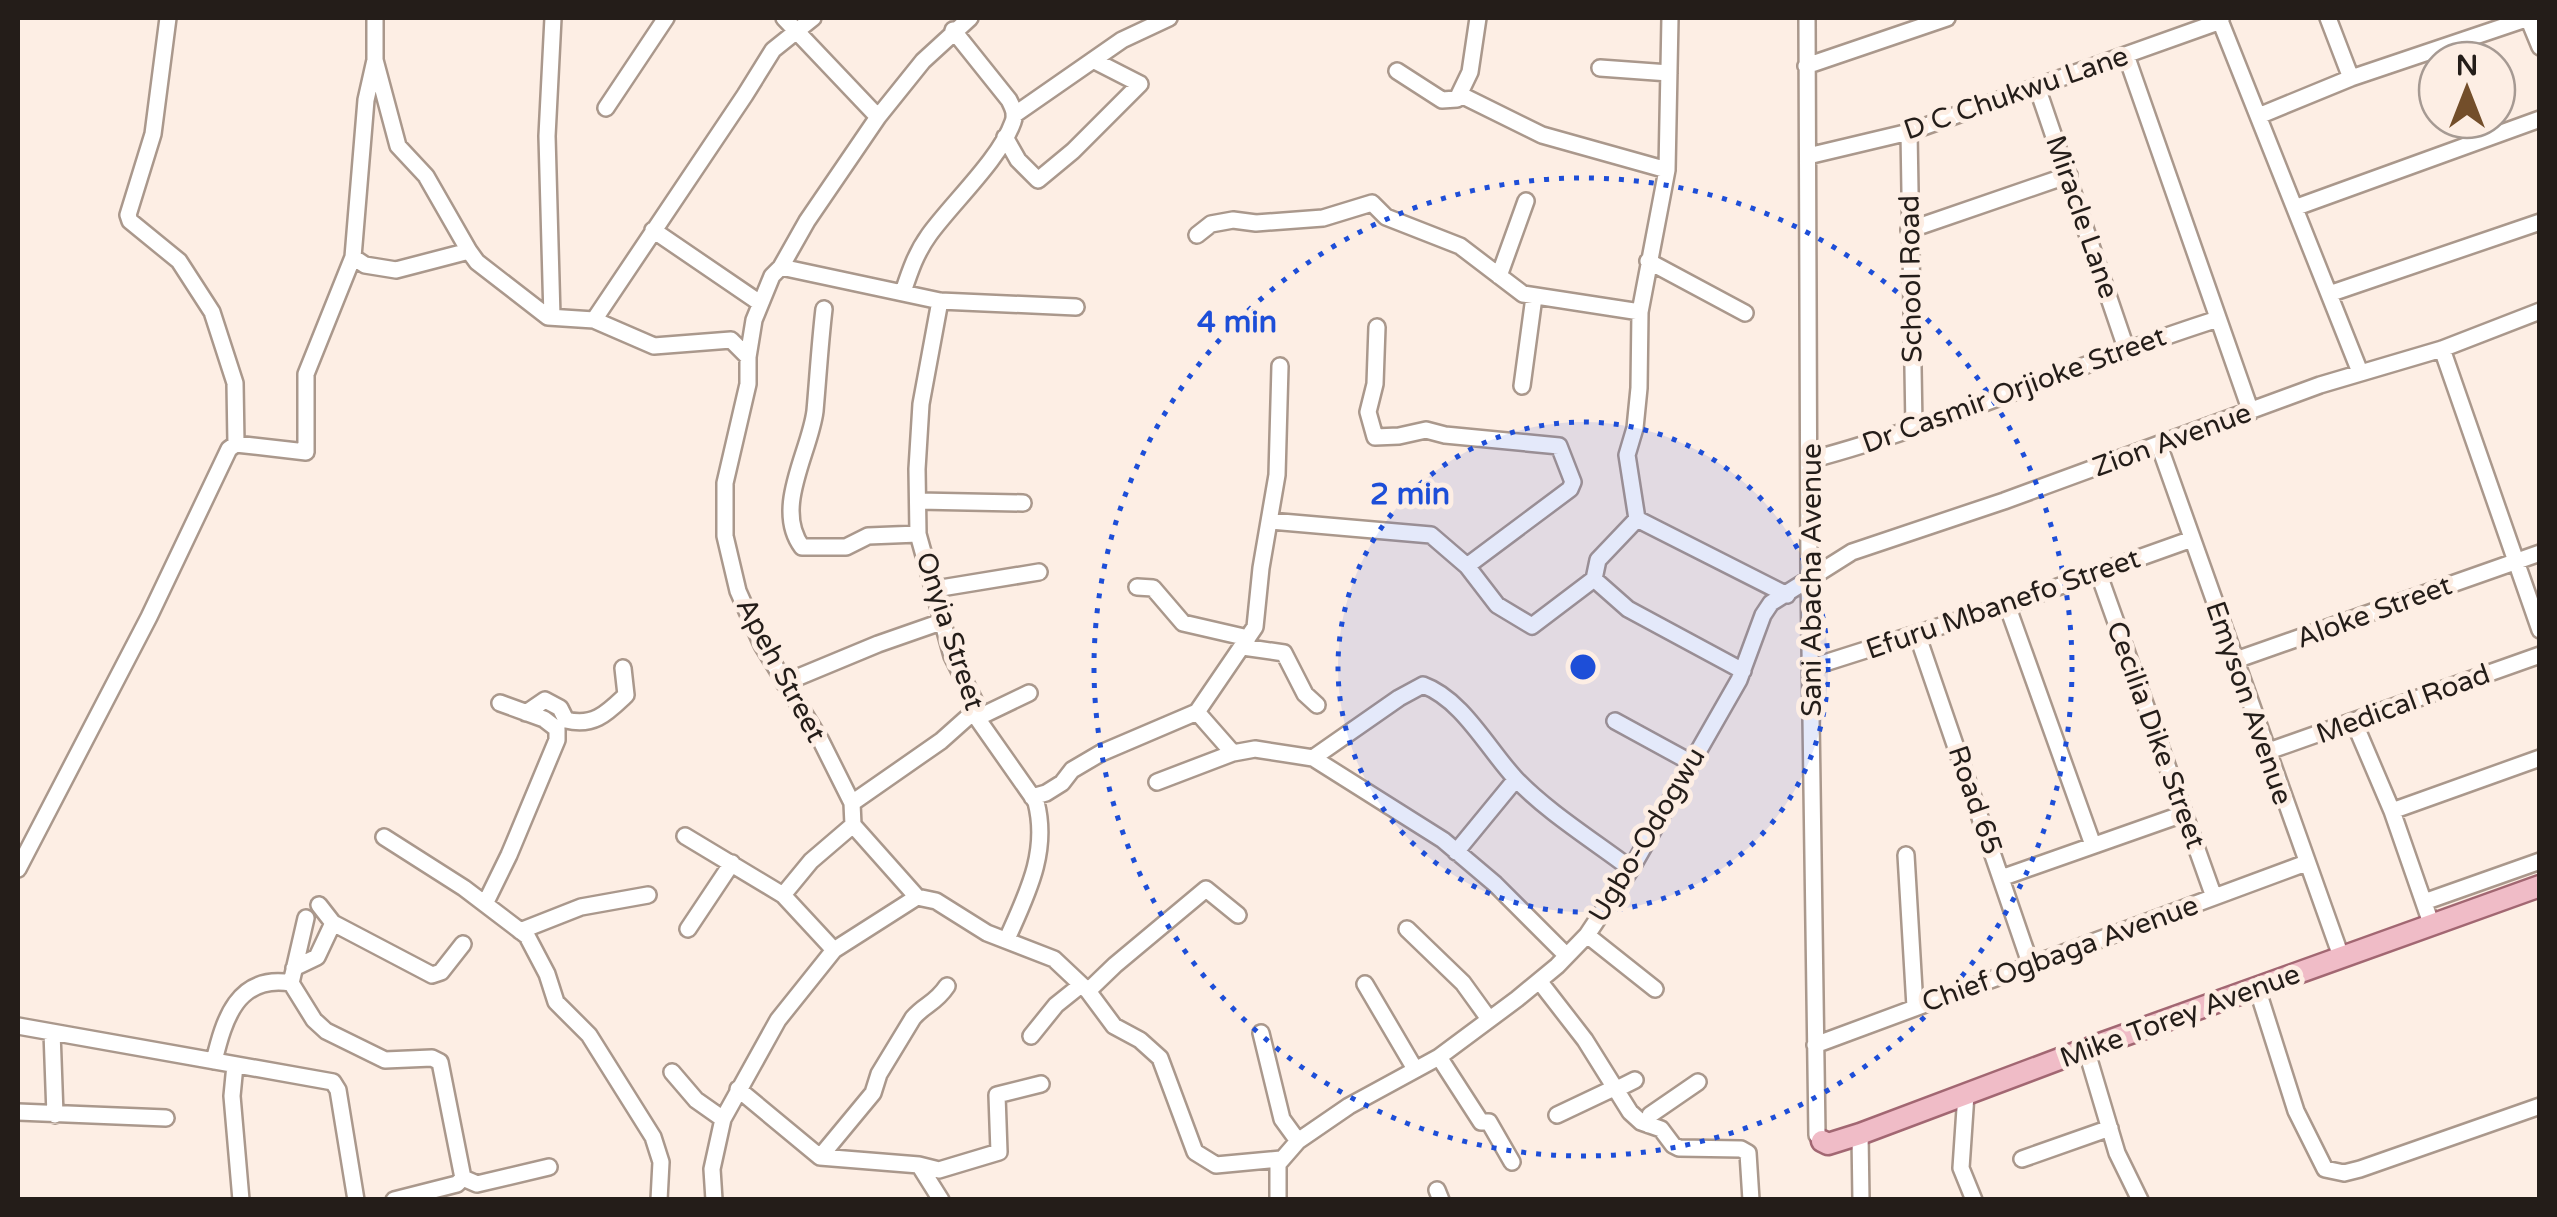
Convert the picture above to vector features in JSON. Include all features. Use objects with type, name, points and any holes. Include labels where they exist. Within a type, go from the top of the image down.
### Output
[{"type":"main road","name":"Mike Torey Avenue","points":[[1822,1141],[1828,1144],[1860,1134],[2540,886]]},
{"type":"street","points":[[168,18],[153,134],[128,215],[130,221],[180,261],[212,312],[235,383],[236,444]]},
{"type":"street","points":[[375,18],[376,60],[398,146],[426,176],[477,262],[552,317],[594,320],[654,346],[731,340],[748,357]]},
{"type":"street","points":[[552,317],[547,136],[554,18]]},
{"type":"street","points":[[606,108],[666,18]]},
{"type":"street","points":[[784,18],[878,117]]},
{"type":"street","points":[[594,320],[746,95],[765,60],[813,18]]},
{"type":"street","name":"Apeh Street","points":[[854,824],[852,803],[821,742],[762,646],[738,591],[725,536],[724,483],[748,384],[748,357],[760,304],[772,276],[878,117],[923,60],[970,18]]},
{"type":"street","points":[[1014,115],[1122,40],[1169,18]]},
{"type":"street","points":[[1397,71],[1442,100],[1452,102],[1461,95],[1476,49],[1478,18]]},
{"type":"street","points":[[1637,518],[1626,454],[1636,415],[1640,312],[1667,170],[1670,18]]},
{"type":"street","name":"Sani Abacha Avenue","points":[[1807,18],[1816,1135],[1822,1141]]},
{"type":"street","points":[[1806,66],[1947,18]]},
{"type":"street","points":[[2328,18],[2351,78]]},
{"type":"street","points":[[2261,115],[2351,78],[2528,18],[2540,47]]},
{"type":"street","points":[[2220,19],[2360,372]]},
{"type":"street","name":"D C Chukwu Lane","points":[[1808,156],[1909,132],[2220,19]]},
{"type":"street","points":[[904,292],[914,258],[927,237],[1006,137],[1014,115],[1010,100],[954,30]]},
{"type":"street","points":[[2126,55],[2250,412]]},
{"type":"street","points":[[18,869],[149,617],[229,449],[236,444],[306,452],[306,374],[353,257],[366,100],[376,60]]},
{"type":"street","points":[[1006,137],[1018,160],[1038,180],[1073,151],[1140,84],[1093,60]]},
{"type":"street","points":[[1600,68],[1670,73]]},
{"type":"street","name":"Miracle Lane","points":[[2037,86],[2126,348]]},
{"type":"street","points":[[366,100],[384,92]]},
{"type":"street","points":[[1461,95],[1542,134],[1667,170]]},
{"type":"street","points":[[2296,207],[2540,119]]},
{"type":"street","name":"School Road","points":[[1909,132],[1914,426]]},
{"type":"street","points":[[1909,230],[2069,175]]},
{"type":"street","points":[[1500,276],[1526,201]]},
{"type":"street","points":[[1197,235],[1222,222],[1323,218],[1372,203],[1386,217],[1460,246],[1523,294],[1640,312]]},
{"type":"street","points":[[2329,294],[2540,222]]},
{"type":"street","points":[[653,230],[760,304]]},
{"type":"street","points":[[353,257],[365,265],[396,270],[469,251]]},
{"type":"street","points":[[1648,262],[1745,313]]},
{"type":"street","points":[[781,267],[940,301],[1076,308]]},
{"type":"street","points":[[1522,386],[1534,297]]},
{"type":"street","name":"Onyia Street","points":[[940,301],[921,404],[918,534],[952,656],[978,713],[1039,812],[1039,856],[1032,884],[1007,939]]},
{"type":"street","points":[[824,310],[814,412],[794,488],[796,539],[802,547],[832,549],[868,536],[918,534]]},
{"type":"street","name":"Zion Avenue","points":[[1809,577],[1867,546],[2360,372],[2442,348],[2540,310]]},
{"type":"street","name":"Dr Casmir Orjioke Street","points":[[1810,460],[1862,446],[2126,348],[2218,319]]},
{"type":"street","points":[[1378,327],[1375,384],[1368,412],[1375,436],[1426,430],[1446,436],[1560,446],[1573,482],[1570,489],[1467,566]]},
{"type":"street","points":[[2442,348],[2540,630]]},
{"type":"street","points":[[1032,797],[1046,794],[1072,770],[1101,753],[1197,712],[1246,643],[1258,616],[1261,568],[1277,475],[1280,366]]},
{"type":"street","name":"Emyson Avenue","points":[[2159,445],[2342,959]]},
{"type":"street","points":[[918,501],[1023,503]]},
{"type":"street","points":[[1270,522],[1431,534],[1467,566],[1497,605],[1532,626],[1594,579],[1598,560],[1637,518]]},
{"type":"street","points":[[1637,518],[1787,595]]},
{"type":"street","name":"Efuru Mbanefo Street","points":[[1812,666],[2007,605],[2192,539]]},
{"type":"street","name":"Aloke Street","points":[[2234,661],[2540,553]]},
{"type":"street","points":[[935,589],[1039,572]]},
{"type":"street","name":"Cecilia Dike Street","points":[[2098,572],[2214,897]]},
{"type":"street","name":"Ugbo-Odogwu","points":[[1283,1156],[1349,1106],[1439,1057],[1540,982],[1586,935],[1631,869],[1743,671],[1766,608],[1809,577]]},
{"type":"street","points":[[1594,579],[1628,609],[1743,671]]},
{"type":"street","points":[[1137,587],[1153,588],[1183,623],[1284,653],[1305,694],[1316,705]]},
{"type":"street","points":[[2007,605],[2093,845]]},
{"type":"street","points":[[784,683],[940,622]]},
{"type":"street","name":"Road 65","points":[[1918,634],[2031,966]]},
{"type":"street","name":"Medical Road","points":[[2266,752],[2540,655]]},
{"type":"street","points":[[526,712],[545,700],[560,708],[566,720],[579,723],[602,718],[626,696],[623,668]]},
{"type":"street","points":[[1313,758],[1423,685],[1434,689],[1462,714],[1516,779],[1631,869]]},
{"type":"street","points":[[852,803],[978,713],[1029,693]]},
{"type":"street","points":[[485,904],[510,855],[556,740],[556,729],[544,719],[500,703]]},
{"type":"street","points":[[1197,712],[1233,754]]},
{"type":"street","points":[[1616,721],[1692,763]]},
{"type":"street","points":[[2354,722],[2392,811],[2432,926]]},
{"type":"street","points":[[1157,782],[1255,749],[1313,758],[1443,840],[1495,884],[1566,956]]},
{"type":"street","points":[[2392,811],[2540,758]]},
{"type":"street","points":[[1456,852],[1516,779]]},
{"type":"street","points":[[2002,878],[2183,814]]},
{"type":"street","points":[[783,895],[811,860],[854,824],[916,897],[936,900],[988,933],[1054,959],[1085,988],[1114,1026],[1140,1040],[1160,1058],[1194,1152],[1203,1160],[1216,1166],[1283,1156],[1278,1200]]},
{"type":"street","points":[[685,836],[783,895],[834,950]]},
{"type":"street","points":[[384,837],[528,936],[548,974],[556,1002],[588,1035],[653,1137],[661,1162],[659,1200]]},
{"type":"street","points":[[1906,854],[1915,1007]]},
{"type":"street","points":[[2424,902],[2540,861]]},
{"type":"street","points":[[688,929],[732,864]]},
{"type":"street","name":"Chief Ogbaga Avenue","points":[[1815,1045],[2306,864]]},
{"type":"street","points":[[1032,1036],[1056,1005],[1085,988],[1206,889],[1238,915]]},
{"type":"street","points":[[520,931],[581,907],[648,895]]},
{"type":"street","points":[[714,1200],[712,1169],[723,1119],[778,1020],[834,950],[916,897]]},
{"type":"street","points":[[320,905],[334,923],[432,974],[441,972],[463,944]]},
{"type":"street","points":[[306,918],[293,976],[314,1020],[326,1031],[385,1060],[432,1058],[440,1062],[463,1178],[458,1184],[394,1200]]},
{"type":"street","points":[[214,1062],[225,1019],[234,1002],[248,992],[293,976],[317,958],[334,923]]},
{"type":"street","points":[[1407,929],[1463,983],[1489,1019]]},
{"type":"street","points":[[1586,935],[1655,990]]},
{"type":"street","points":[[1540,982],[1585,1040],[1630,1112],[1661,1129],[1679,1148],[1742,1149],[1748,1153],[1751,1200]]},
{"type":"street","points":[[1365,984],[1415,1069]]},
{"type":"street","points":[[820,1157],[872,1093],[913,1018],[936,1002],[947,986]]},
{"type":"street","points":[[2256,988],[2296,1111],[2318,1162],[2325,1169],[2344,1173],[2360,1169],[2540,1106]]},
{"type":"street","points":[[18,1026],[333,1082],[338,1090],[356,1200]]},
{"type":"street","points":[[52,1032],[55,1115]]},
{"type":"street","points":[[1261,1033],[1282,1120],[1298,1142]]},
{"type":"street","points":[[2086,1049],[2128,1180],[2140,1200]]},
{"type":"street","points":[[1439,1057],[1481,1122],[1490,1122],[1512,1162]]},
{"type":"street","points":[[235,1065],[232,1096],[241,1200]]},
{"type":"street","points":[[672,1072],[696,1100],[723,1119]]},
{"type":"street","points":[[1557,1115],[1635,1080]]},
{"type":"street","points":[[1648,1125],[1650,1115],[1698,1082]]},
{"type":"street","points":[[738,1088],[820,1157],[938,1170],[999,1152],[997,1094],[1041,1084]]},
{"type":"street","points":[[1966,1094],[1961,1168],[1974,1200]]},
{"type":"street","points":[[18,1112],[166,1118]]},
{"type":"street","points":[[2022,1159],[2110,1128]]},
{"type":"street","points":[[1860,1134],[1861,1200]]},
{"type":"street","points":[[919,1165],[940,1200]]},
{"type":"street","points":[[463,1178],[476,1184],[549,1167]]}]
